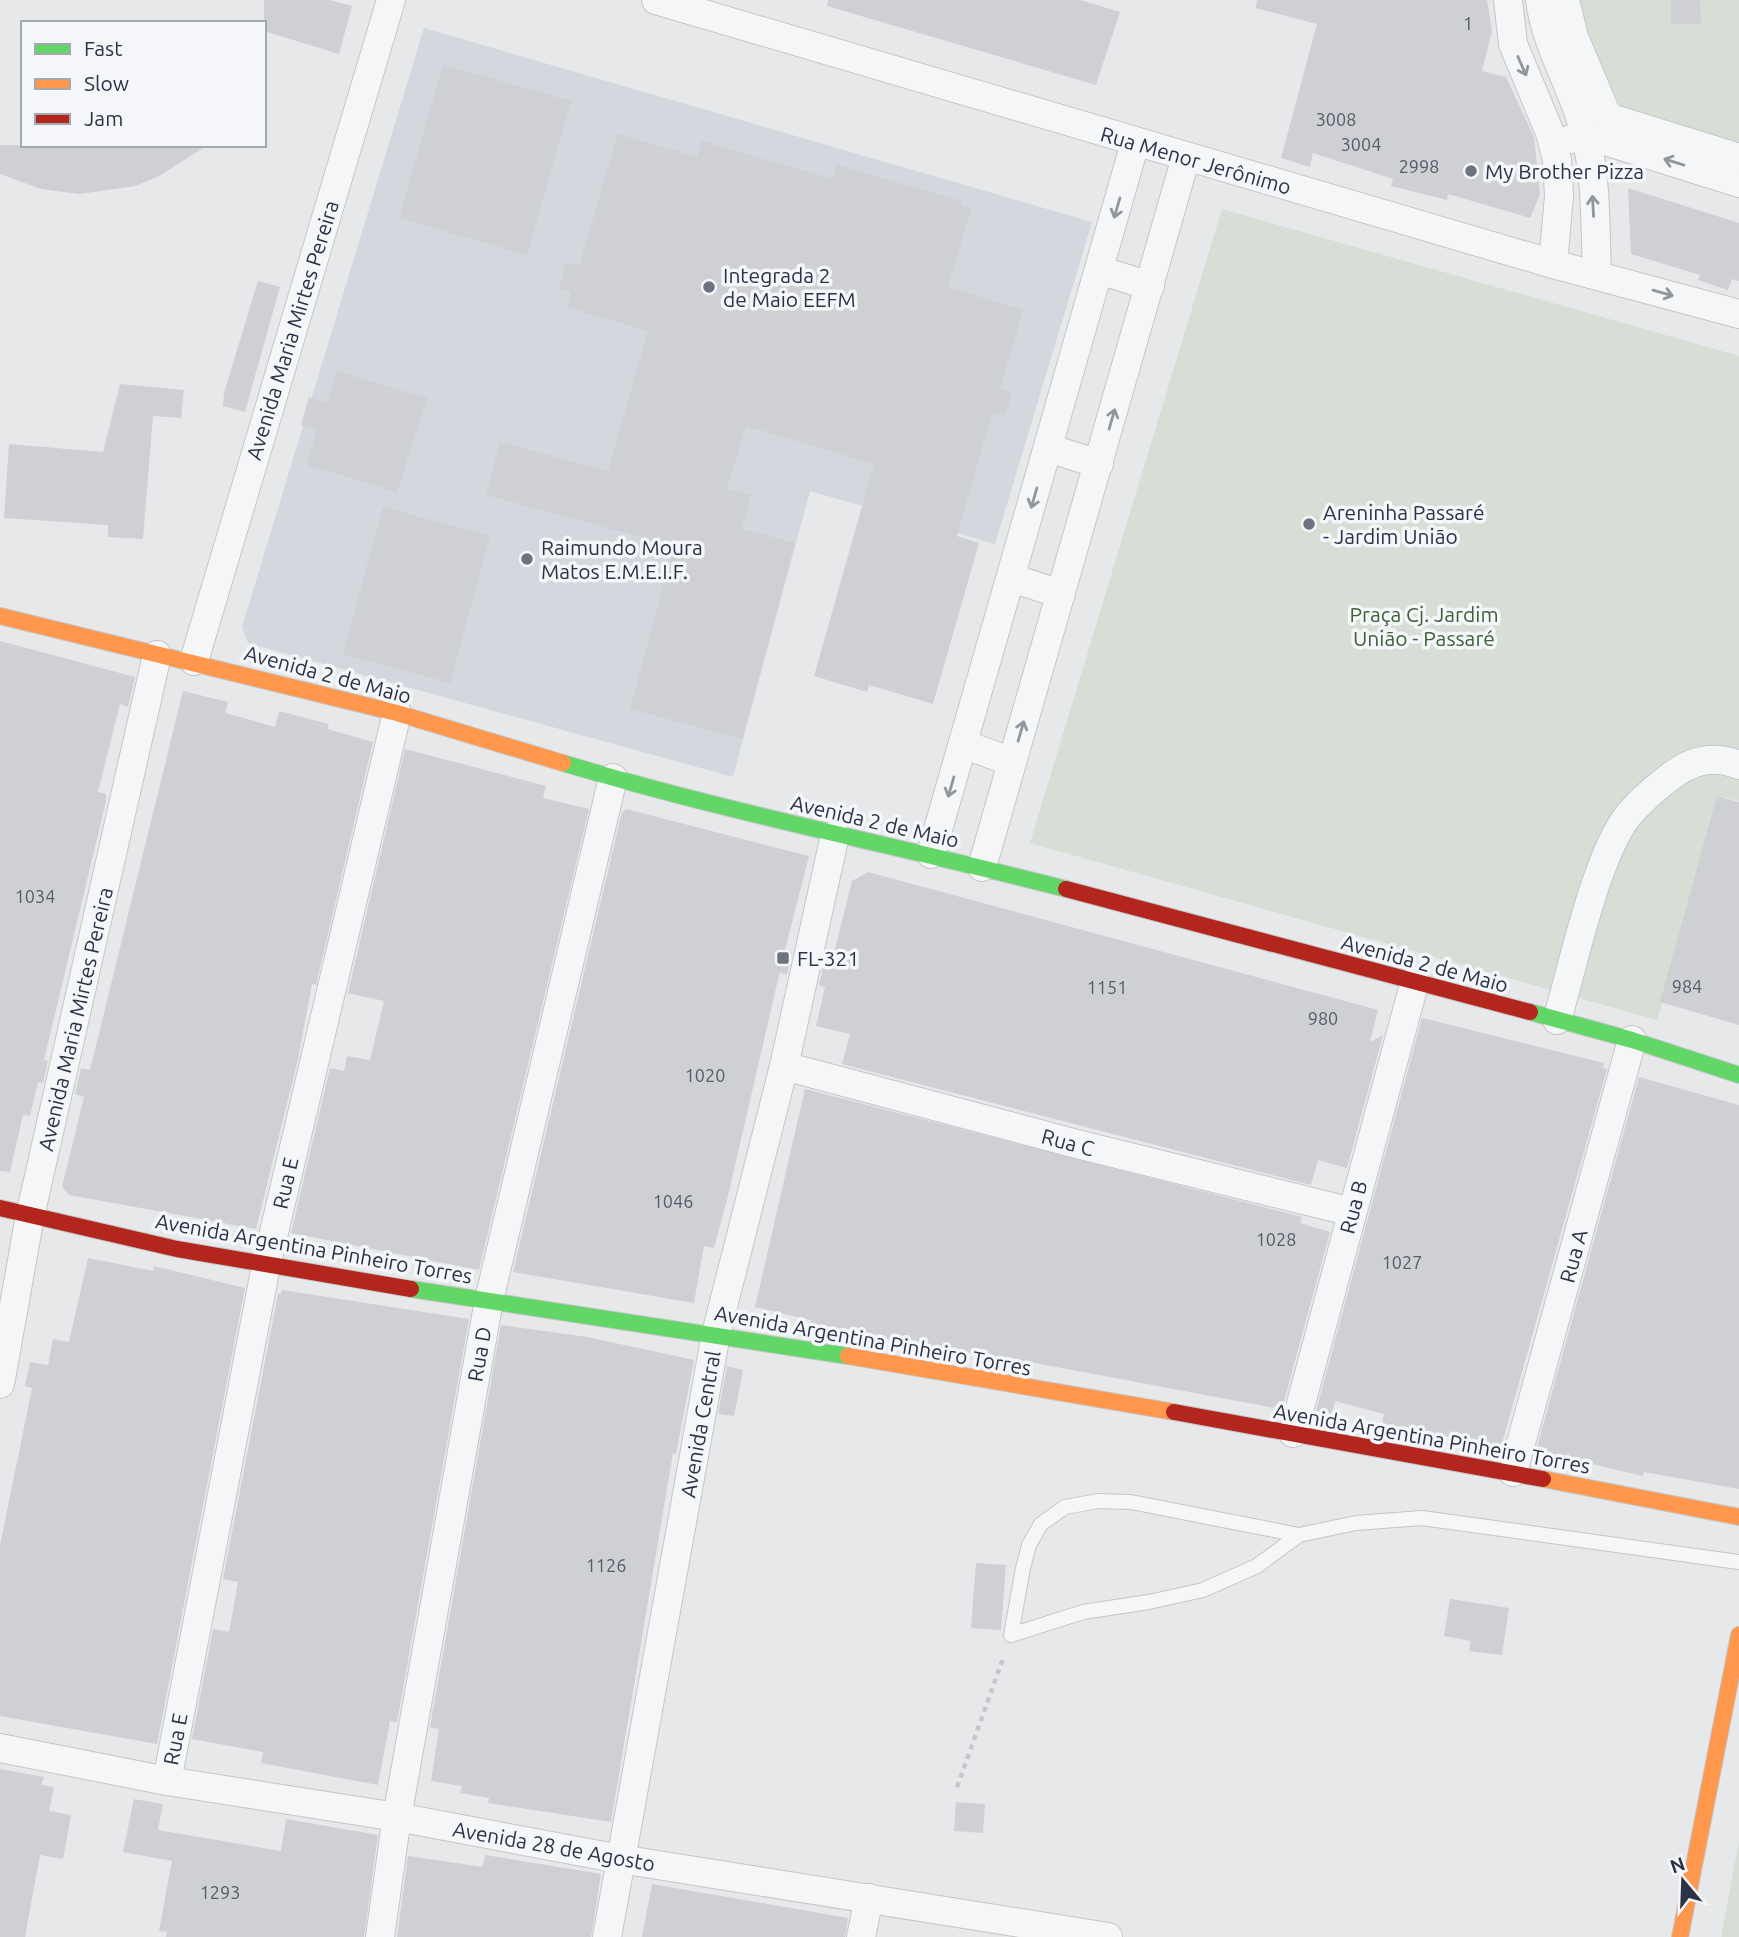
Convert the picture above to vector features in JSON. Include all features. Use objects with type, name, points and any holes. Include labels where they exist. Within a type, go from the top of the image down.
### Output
[{"type":"street","name":"Avenida Maria Mirtes Pereira","points":[[194,661],[391,0]]},
{"type":"street","name":"Rua Menor Jerônimo","points":[[656,0],[1186,158],[1553,264],[1739,314]]},
{"type":"street","points":[[1508,0],[1513,44],[1553,144],[1559,196],[1553,264]]},
{"type":"street","points":[[1541,0],[1550,43],[1574,98],[1586,135],[1592,170],[1597,274]]},
{"type":"street","points":[[1565,0],[1574,37],[1606,113],[1611,118],[1739,158]]},
{"type":"street","points":[[1553,144],[1586,135],[1739,183]]},
{"type":"street","points":[[931,854],[1135,142]]},
{"type":"street","points":[[982,867],[1186,158]]},
{"type":"street","points":[[1099,270],[1150,286]]},
{"type":"street","points":[[1048,448],[1099,464]]},
{"type":"street","points":[[1011,578],[1061,594]]},
{"type":"street","name":"Avenida 2 de Maio","points":[[0,615],[397,713],[613,778],[835,835],[931,854],[1415,981],[1632,1040],[1739,1074]]},
{"type":"street","name":"Avenida Maria Mirtes Pereira","points":[[0,1384],[30,1216],[157,655]]},
{"type":"street","name":"Rua E","points":[[167,1781],[266,1266],[397,713]]},
{"type":"street","points":[[963,744],[1012,762]]},
{"type":"street","points":[[1558,1020],[1601,875],[1612,844],[1626,818],[1673,774],[1698,761],[1721,758],[1739,765]]},
{"type":"street","name":"Rua D","points":[[380,1937],[397,1817],[489,1300],[613,778]]},
{"type":"street","name":"Avenida Central","points":[[607,1937],[716,1335],[784,1066],[835,835]]},
{"type":"street","name":"Rua B","points":[[1293,1433],[1415,981]]},
{"type":"street","name":"Rua A","points":[[1513,1472],[1632,1040]]},
{"type":"street","name":"Rua C","points":[[784,1066],[1073,1143],[1352,1212]]},
{"type":"street","name":"Avenida Argentina Pinheiro Torres","points":[[0,1208],[266,1266],[716,1335],[1293,1433],[1513,1472],[1739,1517]]},
{"type":"street","points":[[1680,1937],[1739,1635]]},
{"type":"street","name":"Avenida 28 de Agosto","points":[[0,1748],[167,1781],[397,1817],[621,1859],[1095,1936]]},
{"type":"street","points":[[861,1937],[869,1898]]},
{"type":"lane","points":[[1299,1535],[1258,1566],[1203,1590],[1083,1612],[1011,1635],[1029,1545],[1041,1524],[1065,1507],[1098,1501],[1131,1502],[1299,1535],[1356,1523],[1422,1518],[1739,1562]]},
{"type":"path","points":[[957,1787],[1011,1635]]},
{"type":"shaded area","name":"Integrada 2 de Maio EEFM","points":[[424,28],[1092,222],[995,544],[810,491],[733,777],[248,643],[242,627]]},
{"type":"green space","points":[[1578,0],[1739,0],[1739,145],[1623,111],[1590,43]]},
{"type":"green space","name":"Praça Cj. Jardim União - Passaré","points":[[1222,209],[1739,356],[1739,801],[1721,796],[1657,1020],[1030,843]]},
{"type":"green space","points":[[1739,1841],[1739,1937],[1721,1937]]},
{"type":"building","points":[[264,0],[330,0],[352,6],[339,54],[266,32]]},
{"type":"building","points":[[828,0],[1080,0],[1120,12],[1096,85],[827,6]]},
{"type":"building","points":[[1257,0],[1487,0],[1492,32],[1482,71],[1506,77],[1534,137],[1540,195],[1530,218],[1448,194],[1447,200],[1391,186],[1393,179],[1313,153],[1310,167],[1281,158],[1317,24],[1256,8]]},
{"type":"building","points":[[1671,0],[1700,0],[1701,24],[1671,24]]},
{"type":"building","points":[[443,65],[571,101],[527,255],[399,218]]},
{"type":"building","points":[[618,134],[697,157],[702,141],[833,179],[837,165],[962,201],[961,205],[972,207],[948,287],[1023,310],[1000,389],[1012,393],[1005,416],[992,413],[957,536],[979,543],[933,704],[869,685],[867,692],[814,676],[874,464],[746,426],[727,489],[751,495],[742,529],[795,543],[742,739],[630,709],[674,546],[486,495],[500,442],[608,471],[648,331],[567,307],[571,291],[559,288],[566,262],[579,266]]},
{"type":"building","points":[[0,145],[205,147],[159,176],[135,186],[80,194],[41,189],[0,174]]},
{"type":"building","points":[[1628,188],[1739,223],[1739,281],[1732,279],[1728,290],[1698,280],[1700,275],[1631,254]]},
{"type":"building","points":[[258,281],[280,287],[245,412],[223,406],[224,393]]},
{"type":"building","points":[[337,371],[427,398],[397,492],[307,465],[317,430],[301,425],[309,397],[327,403]]},
{"type":"building","points":[[120,384],[184,390],[181,418],[153,416],[143,539],[108,537],[108,525],[4,518],[9,444],[103,452]]},
{"type":"building","points":[[383,507],[490,536],[450,683],[343,654]]},
{"type":"building","points":[[0,641],[135,677],[128,707],[120,704],[98,792],[106,794],[106,801],[44,1060],[48,1061],[43,1083],[38,1082],[30,1116],[23,1115],[10,1172],[0,1171]]},
{"type":"building","points":[[183,691],[228,702],[225,713],[275,727],[279,711],[329,724],[327,729],[373,742],[316,985],[312,984],[298,1059],[256,1229],[69,1195],[62,1187],[84,1097],[75,1094],[81,1068],[90,1070]]},
{"type":"building","points":[[405,749],[546,786],[543,798],[589,809],[479,1270],[291,1233],[330,1068],[344,1071],[347,1056],[370,1060],[384,1001],[348,993]]},
{"type":"building","points":[[1717,796],[1739,802],[1739,1025],[1660,1002]]},
{"type":"building","points":[[626,809],[809,856],[785,950],[792,952],[787,975],[780,972],[779,975],[727,1200],[714,1248],[704,1246],[694,1303],[513,1272],[622,812]]},
{"type":"building","points":[[868,872],[1378,1010],[1370,1042],[1383,1035],[1347,1168],[1318,1160],[1311,1185],[842,1064],[850,1034],[816,1026],[825,987],[819,985],[825,959],[832,961],[852,881]]},
{"type":"building","points":[[1422,1018],[1604,1063],[1603,1068],[1607,1069],[1501,1447],[1382,1424],[1384,1414],[1335,1401],[1332,1414],[1316,1411]]},
{"type":"building","points":[[1639,1077],[1739,1105],[1739,1489],[1644,1472],[1643,1476],[1536,1451]]},
{"type":"building","points":[[805,1089],[1302,1217],[1300,1223],[1330,1232],[1283,1405],[1276,1404],[1275,1408],[1019,1360],[906,1344],[843,1328],[842,1333],[810,1325],[811,1320],[755,1307]]},
{"type":"building","points":[[88,1258],[153,1271],[154,1266],[245,1288],[157,1744],[0,1716],[0,1546],[32,1388],[25,1386],[30,1362],[48,1365],[53,1339],[69,1342]]},
{"type":"building","points":[[282,1290],[469,1319],[397,1722],[390,1721],[378,1785],[261,1763],[263,1752],[192,1739],[213,1629],[229,1632],[238,1582],[223,1579],[278,1294],[281,1294]]},
{"type":"building","points":[[501,1325],[587,1337],[694,1360],[676,1454],[673,1453],[611,1822],[488,1803],[489,1798],[460,1793],[462,1786],[431,1781],[439,1729],[430,1727]]},
{"type":"building","points":[[727,1366],[743,1370],[734,1416],[718,1414]]},
{"type":"building","points":[[976,1563],[1006,1565],[1001,1630],[971,1628]]},
{"type":"building","points":[[1450,1599],[1509,1608],[1502,1655],[1469,1651],[1471,1641],[1444,1636]]},
{"type":"building","points":[[0,1769],[44,1777],[41,1785],[54,1787],[49,1811],[71,1815],[63,1859],[40,1855],[25,1937],[0,1937]]},
{"type":"building","points":[[134,1799],[163,1804],[158,1830],[281,1851],[286,1819],[378,1835],[364,1937],[166,1937],[167,1932],[159,1931],[172,1861],[123,1852]]},
{"type":"building","points":[[956,1802],[985,1804],[983,1833],[954,1831]]},
{"type":"building","points":[[485,1855],[601,1874],[591,1937],[397,1937],[408,1856],[483,1867]]},
{"type":"building","points":[[652,1884],[848,1918],[845,1937],[642,1937]]},
{"type":"traffic: fast","points":[[563,763],[751,814],[1066,889]]},
{"type":"traffic: fast","points":[[1530,1012],[1632,1040],[1739,1075]]},
{"type":"traffic: fast","points":[[411,1289],[848,1356]]},
{"type":"traffic: slow","points":[[0,616],[397,713],[563,763]]},
{"type":"traffic: slow","points":[[848,1356],[1174,1412]]},
{"type":"traffic: slow","points":[[1543,1479],[1739,1517]]},
{"type":"traffic: slow","points":[[1680,1937],[1739,1635]]},
{"type":"traffic: jam","points":[[1066,889],[1530,1012]]},
{"type":"traffic: jam","points":[[0,1208],[177,1249],[411,1289]]},
{"type":"traffic: jam","points":[[1174,1412],[1543,1479]]},
{"type":"place","name":"My Brother Pizza","points":[[1471,171]]},
{"type":"place","name":"Integrada 2 de Maio EEFM","points":[[709,287]]},
{"type":"place","name":"Areninha Passaré - Jardim União","points":[[1309,524]]},
{"type":"place","name":"Raimundo Moura Matos E.M.E.I.F.","points":[[527,559]]},
{"type":"place","name":"FL-321","points":[[783,958]]}]
